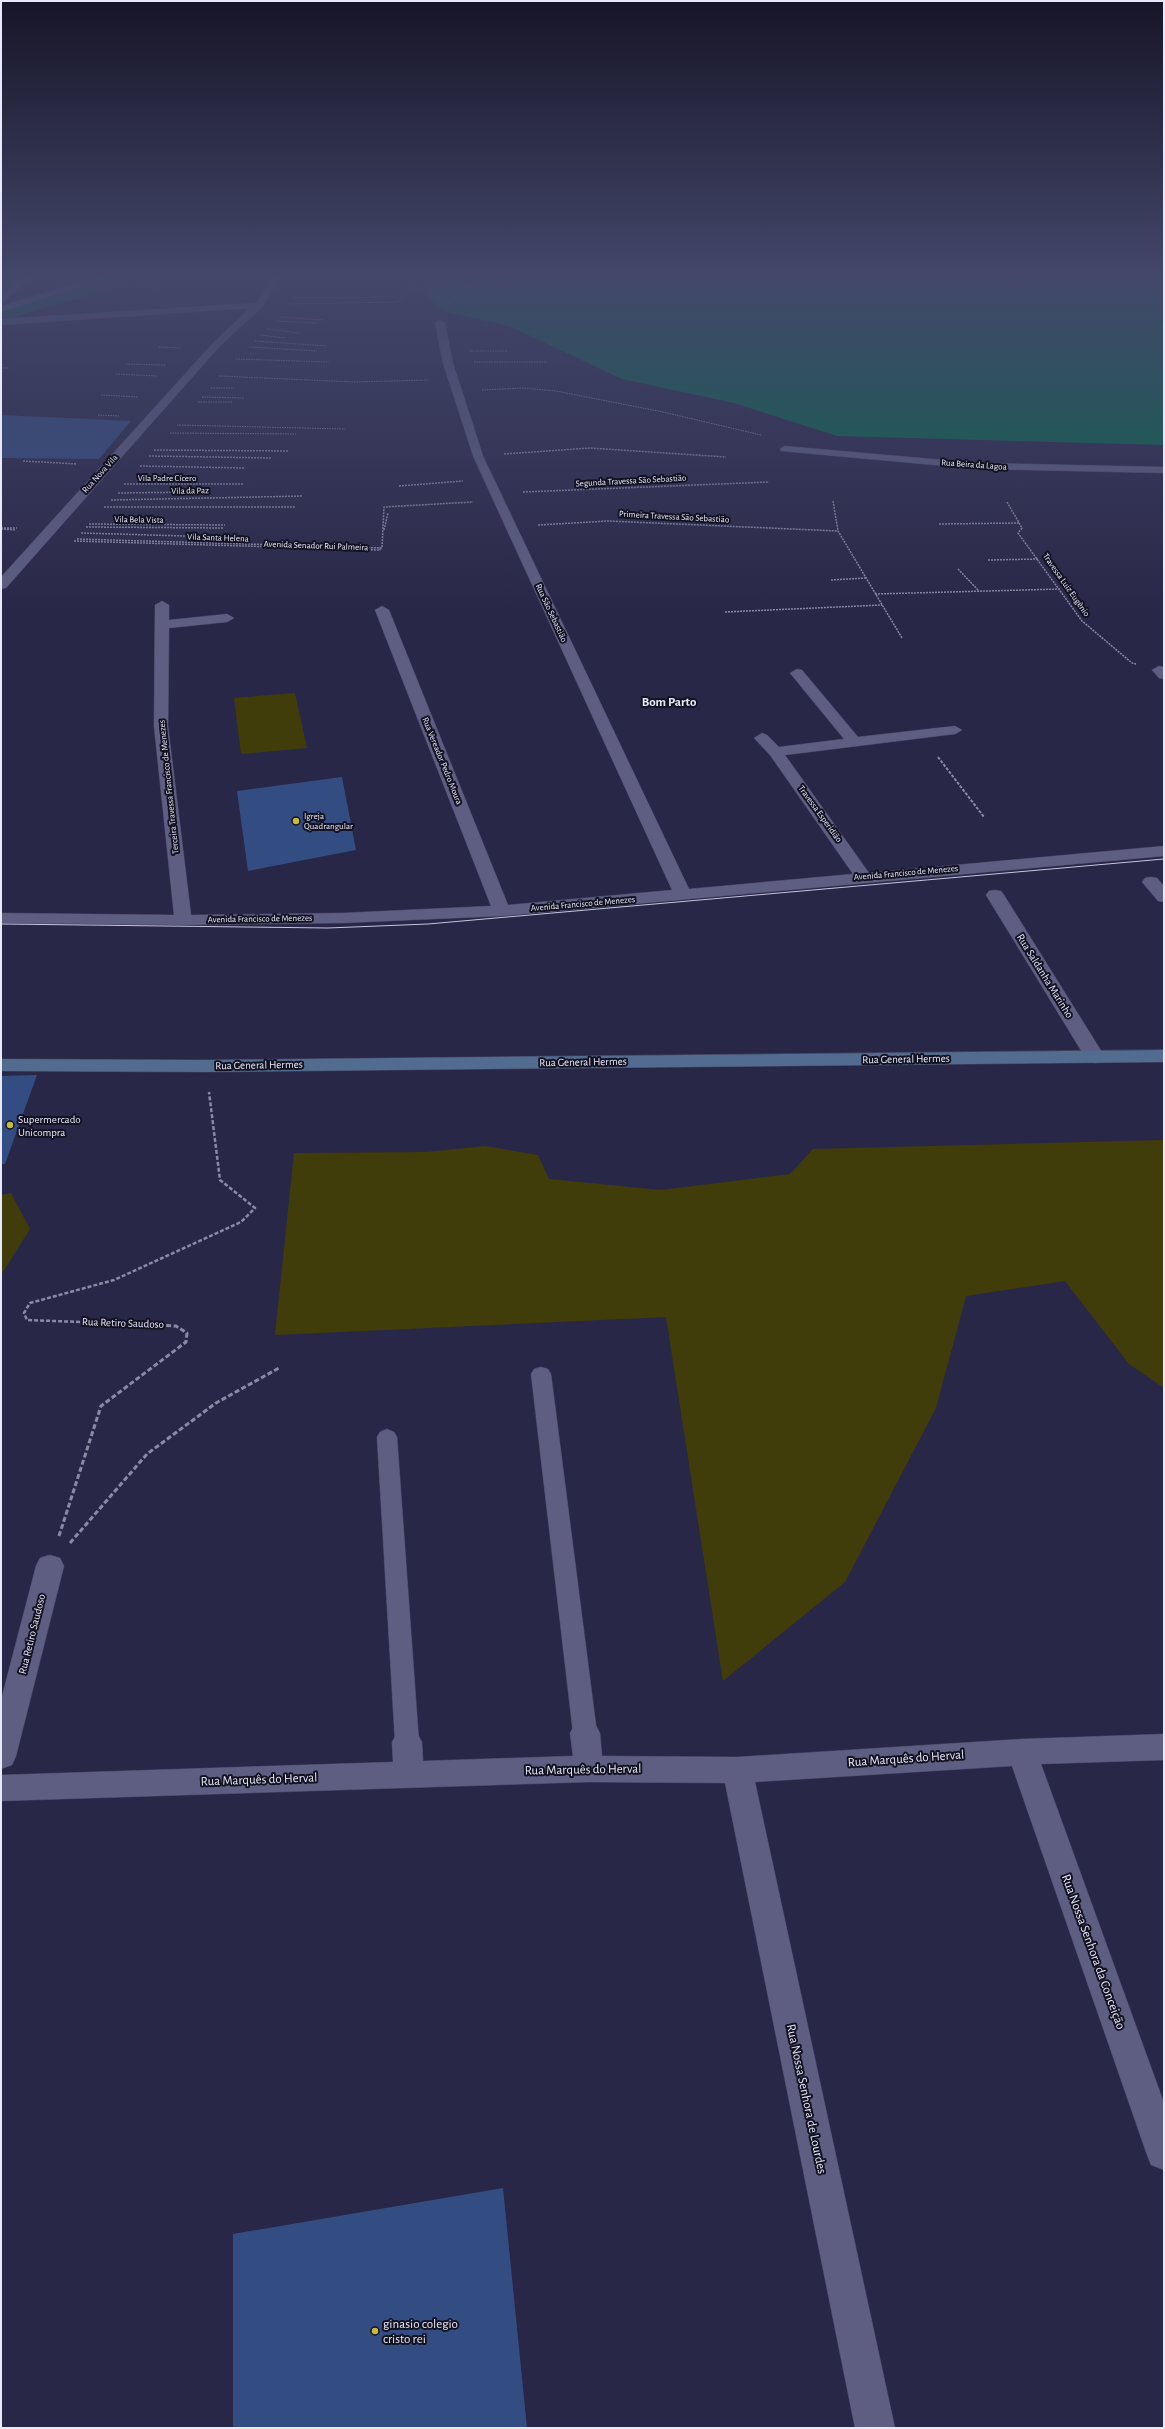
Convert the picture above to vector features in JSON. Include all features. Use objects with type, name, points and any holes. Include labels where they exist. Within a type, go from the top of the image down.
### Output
[{"type":"street","name":"Rua Nova Vila","points":[[1,585],[178,387]]},
{"type":"street","name":"Rua São Sebastião","points":[[456,387],[478,456],[494,493],[683,895]]},
{"type":"street","name":"Rua Beira da Lagoa","points":[[785,449],[978,466],[1164,470]]},
{"type":"street","name":"Terceira Travessa Francisco de Menezes","points":[[162,605],[161,726],[183,920]]},
{"type":"street","name":"Rua Vereador Pedro Moura","points":[[382,610],[502,911]]},
{"type":"street","points":[[161,625],[227,618]]},
{"type":"street","points":[[797,673],[854,743]]},
{"type":"street","points":[[775,752],[922,736],[955,730]]},
{"type":"street","name":"Travessa Esperidião","points":[[762,738],[775,752],[864,877]]},
{"type":"street","name":"Avenida Francisco de Menezes","points":[[1,918],[183,920],[343,918],[502,911],[1164,851]]},
{"type":"street","points":[[1152,882],[1164,897]]},
{"type":"street","name":"Rua Saldanha Marinho","points":[[995,895],[1095,1057]]},
{"type":"street","name":"Rua General Hermes","points":[[1,1065],[205,1066],[1164,1056]]},
{"type":"street","name":"Rua Retiro Saudoso","points":[[1,1756],[50,1566]]},
{"type":"street","points":[[584,1733],[590,1769]]},
{"type":"street","points":[[407,1742],[408,1775]]},
{"type":"street","name":"Rua Marquês do Herval","points":[[1,1788],[590,1769],[737,1770],[1022,1752],[1164,1747]]},
{"type":"street","name":"Rua Nossa Senhora da Conceição","points":[[1022,1752],[1164,2152]]},
{"type":"street","name":"Rua Nossa Senhora de Lourdes","points":[[737,1770],[875,2428]]},
{"type":"lane","points":[[541,1374],[584,1733]]},
{"type":"lane","points":[[387,1437],[407,1742]]},
{"type":"path","points":[[458,392],[523,388],[556,392],[663,412],[761,435]]},
{"type":"path","points":[[101,395],[244,398]]},
{"type":"path","points":[[141,429],[345,429]]},
{"type":"path","points":[[141,429],[296,434]]},
{"type":"path","points":[[478,456],[590,448],[726,457]]},
{"type":"path","points":[[119,453],[289,451]]},
{"type":"path","points":[[119,453],[272,458]]},
{"type":"path","points":[[399,486],[489,480]]},
{"type":"path","name":"Segunda Travessa São Sebastião","points":[[494,493],[728,482],[769,482]]},
{"type":"path","name":"Vila Padre Cícero","points":[[92,484],[243,484]]},
{"type":"path","points":[[77,500],[195,492]]},
{"type":"path","name":"Vila da Paz","points":[[77,500],[303,496]]},
{"type":"path","points":[[77,500],[295,507]]},
{"type":"path","name":"Avenida Senador Rui Palmeira","points":[[71,539],[382,548],[384,507],[478,501]]},
{"type":"path","points":[[833,501],[838,531],[902,638]]},
{"type":"path","name":"Travessa Luiz Eugênio","points":[[1007,502],[1022,528],[1018,533],[1061,589],[1082,621],[1132,663],[1162,672]]},
{"type":"path","name":"Vila Santa Helena","points":[[50,531],[380,550],[388,513]]},
{"type":"path","name":"Primeira Travessa São Sebastião","points":[[510,526],[608,521],[688,526],[838,531]]},
{"type":"path","points":[[940,524],[1019,523]]},
{"type":"path","name":"Vila Bela Vista","points":[[50,531],[225,525]]},
{"type":"path","points":[[1,528],[23,528]]},
{"type":"path","name":"Vila Bela Vista","points":[[50,531],[224,528]]},
{"type":"path","points":[[50,531],[220,537]]},
{"type":"path","points":[[988,560],[1039,559]]},
{"type":"path","points":[[958,569],[980,591]]},
{"type":"path","points":[[832,580],[866,578]]},
{"type":"path","points":[[876,594],[1061,589]]},
{"type":"path","points":[[725,612],[882,604]]},
{"type":"path","points":[[922,736],[984,816]]},
{"type":"path","name":"Rua Retiro Saudoso","points":[[50,1566],[101,1406],[186,1342],[187,1333],[176,1326],[28,1320],[24,1313],[30,1303],[114,1280],[234,1226],[241,1222],[255,1208],[220,1180],[205,1066]]},
{"type":"path","points":[[50,1566],[146,1454],[216,1403],[279,1368]]},
{"type":"shaded area","points":[[661,387],[1164,387],[1164,445],[837,436],[734,403]]},
{"type":"shaded area","points":[[295,693],[307,748],[241,754],[234,698]]},
{"type":"shaded area","points":[[1164,1140],[1164,1388],[1129,1364],[1065,1281],[966,1296],[936,1408],[845,1582],[723,1681],[666,1317],[275,1335],[294,1153],[427,1152],[485,1146],[538,1155],[549,1179],[661,1190],[790,1174],[813,1149]]},
{"type":"shaded area","points":[[11,1193],[30,1229],[1,1275],[1,1195]]},
{"type":"building","points":[[1,415],[131,421],[99,459],[1,458]]},
{"type":"building","name":"Igreja Quadrangular","points":[[342,777],[356,850],[248,871],[237,791]]},
{"type":"building","name":"Supermercado Unicompra","points":[[37,1075],[5,1164],[1,1164],[1,1076]]},
{"type":"building","name":"ginasio colegio cristo rei","points":[[503,2188],[527,2428],[233,2428],[233,2234]]},
{"type":"tram line","points":[[1,924],[328,928],[428,924],[1164,859]]},
{"type":"place","name":"Igreja Quadrangular","points":[[296,821]]},
{"type":"place","name":"Supermercado Unicompra","points":[[10,1125]]},
{"type":"place","name":"ginasio colegio cristo rei","points":[[375,2331]]},
{"type":"district","name":"Bom Parto","points":[[669,702]]}]
